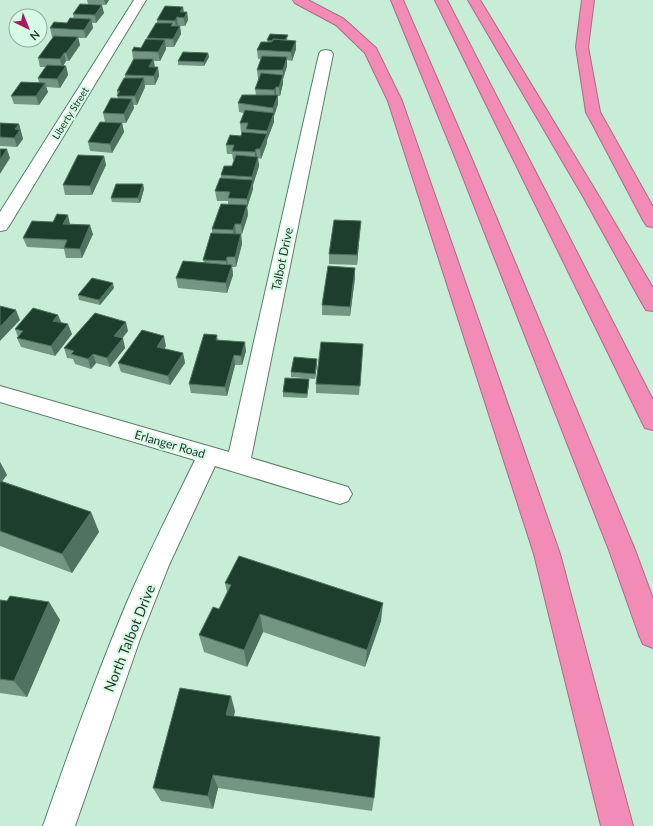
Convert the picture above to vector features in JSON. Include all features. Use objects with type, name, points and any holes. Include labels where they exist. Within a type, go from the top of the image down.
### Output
[{"type":"highway","points":[[299,0],[340,22],[371,51],[395,101],[547,554],[617,826]]},
{"type":"highway","points":[[397,0],[466,164],[622,550],[653,635]]},
{"type":"highway","points":[[442,0],[653,422]]},
{"type":"highway","points":[[474,0],[592,198],[653,305]]},
{"type":"highway","points":[[588,0],[582,47],[593,112],[653,222]]},
{"type":"street","name":"Liberty Street","points":[[0,226],[140,0]]},
{"type":"street","name":"Talbot Drive","points":[[238,463],[326,54]]},
{"type":"street","name":"Erlanger Road","points":[[0,394],[340,494]]},
{"type":"street","name":"North Talbot Drive","points":[[59,826],[130,631],[173,530],[209,456]]},
{"type":"building","points":[[80,4],[102,5],[95,15],[73,14]]},
{"type":"building","points":[[165,6],[183,7],[180,12],[187,12],[184,18],[177,17],[175,21],[157,20]]},
{"type":"building","points":[[70,18],[91,19],[84,30],[50,28],[54,22],[67,23]]},
{"type":"building","points":[[156,23],[173,23],[171,26],[180,26],[173,39],[147,38]]},
{"type":"building","points":[[270,34],[288,35],[285,40],[273,39],[273,41],[267,40]]},
{"type":"building","points":[[54,36],[78,37],[60,59],[38,58],[45,48],[48,48],[48,44]]},
{"type":"building","points":[[146,39],[165,40],[158,52],[132,51],[134,47],[141,48]]},
{"type":"building","points":[[273,39],[296,41],[291,52],[257,50],[261,42],[272,42]]},
{"type":"building","points":[[183,52],[208,53],[204,62],[178,61]]},
{"type":"building","points":[[262,56],[287,57],[283,70],[257,70]]},
{"type":"building","points":[[134,59],[153,59],[149,67],[158,67],[154,76],[125,75]]},
{"type":"building","points":[[47,65],[66,66],[57,79],[38,78]]},
{"type":"building","points":[[261,73],[283,75],[279,87],[276,87],[274,90],[255,89]]},
{"type":"building","points":[[124,78],[144,78],[135,96],[117,96],[120,91],[117,91]]},
{"type":"building","points":[[21,82],[45,83],[36,96],[11,96]]},
{"type":"building","points":[[242,95],[278,95],[273,108],[238,103]]},
{"type":"building","points":[[111,98],[132,99],[124,114],[103,113]]},
{"type":"building","points":[[245,110],[274,113],[267,131],[246,129],[248,123],[240,123]]},
{"type":"building","points":[[100,122],[122,123],[110,144],[88,142]]},
{"type":"building","points":[[0,123],[19,124],[15,129],[20,130],[14,138],[0,137]]},
{"type":"building","points":[[242,132],[267,134],[260,149],[256,149],[255,152],[232,151],[234,145],[226,145],[230,135],[241,136]]},
{"type":"building","points":[[0,149],[7,149],[0,160]]},
{"type":"building","points":[[78,155],[104,156],[90,186],[63,185]]},
{"type":"building","points":[[236,155],[258,157],[252,177],[221,175],[224,166],[232,166]]},
{"type":"building","points":[[220,178],[253,180],[247,199],[228,198],[230,192],[215,191]]},
{"type":"building","points":[[116,184],[143,184],[138,198],[111,198]]},
{"type":"building","points":[[221,204],[247,205],[241,224],[235,224],[233,230],[212,229]]},
{"type":"building","points":[[57,214],[68,215],[63,224],[90,225],[80,249],[64,248],[67,240],[23,238],[32,221],[53,222]]},
{"type":"building","points":[[334,220],[361,221],[357,255],[329,254]]},
{"type":"building","points":[[211,233],[241,234],[235,257],[227,257],[226,261],[203,260]]},
{"type":"building","points":[[183,261],[232,265],[226,283],[176,278]]},
{"type":"building","points":[[328,266],[355,268],[350,307],[322,305]]},
{"type":"building","points":[[92,278],[113,283],[99,300],[78,295]]},
{"type":"building","points":[[0,306],[16,310],[0,327]]},
{"type":"building","points":[[33,308],[58,315],[53,321],[68,324],[51,346],[17,338],[23,331],[15,329]]},
{"type":"building","points":[[95,313],[126,322],[114,336],[123,338],[107,358],[93,354],[88,359],[71,354],[74,351],[64,348]]},
{"type":"building","points":[[142,330],[164,336],[157,347],[183,353],[168,376],[118,363]]},
{"type":"building","points":[[204,334],[217,335],[216,340],[245,342],[241,356],[234,355],[225,387],[189,384]]},
{"type":"building","points":[[321,342],[363,344],[360,386],[316,384]]},
{"type":"building","points":[[294,357],[317,359],[315,374],[291,372]]},
{"type":"building","points":[[285,378],[309,379],[307,394],[283,392]]},
{"type":"building","points":[[0,481],[91,512],[62,554],[0,531]]},
{"type":"building","points":[[239,556],[383,603],[367,650],[260,614],[244,650],[199,635],[213,607],[219,609],[231,585],[225,583]]},
{"type":"building","points":[[10,596],[49,602],[14,681],[0,679],[0,600],[7,601]]},
{"type":"building","points":[[180,688],[231,696],[226,715],[380,737],[374,798],[213,775],[208,796],[153,788]]}]
